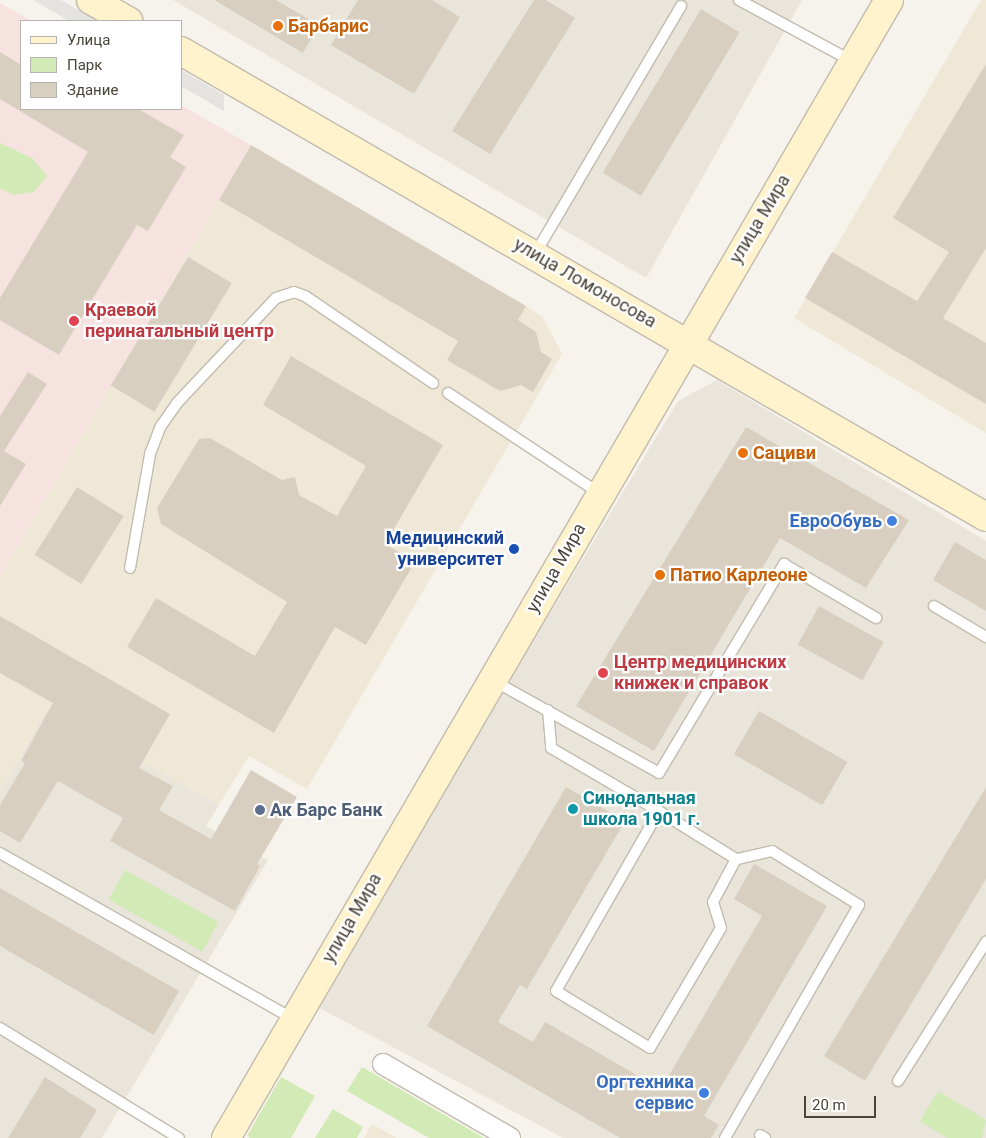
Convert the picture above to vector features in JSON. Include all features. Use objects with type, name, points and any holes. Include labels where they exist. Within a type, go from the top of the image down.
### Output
[{"type":"main road","points":[[91,0],[126,20]]},
{"type":"main road","name":"улица Мира","points":[[226,1138],[490,679],[889,0]]},
{"type":"main road","name":"улица Ломоносова","points":[[182,53],[688,342],[986,517]]},
{"type":"street","points":[[382,1064],[510,1138]]},
{"type":"lane","points":[[739,0],[853,62]]},
{"type":"lane","points":[[535,254],[681,6]]},
{"type":"lane","points":[[130,568],[150,454],[161,426],[177,403],[276,298],[294,292],[305,296],[433,383]]},
{"type":"lane","points":[[448,393],[599,493]]},
{"type":"lane","points":[[490,679],[659,773],[784,564],[876,618]]},
{"type":"lane","points":[[934,606],[986,637]]},
{"type":"lane","points":[[548,710],[551,748],[659,811],[736,859],[772,851],[859,905],[724,1138]]},
{"type":"lane","points":[[659,811],[556,991],[650,1048],[720,928],[713,902],[736,859]]},
{"type":"lane","points":[[0,853],[294,1020]]},
{"type":"lane","points":[[898,1081],[986,942]]},
{"type":"lane","points":[[0,1028],[178,1138]]},
{"type":"shaded area","points":[[33,0],[61,0],[95,20],[67,20]]},
{"type":"shaded area","points":[[173,0],[802,0],[646,278]]},
{"type":"shaded area","points":[[981,0],[986,0],[986,433],[794,318]]},
{"type":"shaded area","name":"Краевой перинатальный центр","points":[[0,3],[30,20],[20,20],[20,110],[182,110],[182,106],[251,145],[0,577]]},
{"type":"shaded area","points":[[182,71],[224,95],[224,111],[182,87]]},
{"type":"shaded area","points":[[251,145],[542,316],[562,354],[307,789],[249,756],[219,805],[48,708],[0,791],[0,577]]},
{"type":"shaded area","points":[[717,380],[986,541],[986,1138],[563,1138],[314,1005],[678,401]]},
{"type":"shaded area","points":[[48,708],[219,805],[206,826],[268,860],[102,1138],[0,1138],[0,791]]},
{"type":"shaded area","points":[[372,1124],[397,1138],[364,1138]]},
{"type":"green space","points":[[0,143],[32,158],[47,176],[34,192],[13,195],[0,188]]},
{"type":"green space","points":[[125,870],[219,922],[202,952],[109,900]]},
{"type":"green space","points":[[362,1067],[484,1138],[429,1138],[347,1091]]},
{"type":"green space","points":[[281,1077],[315,1096],[291,1138],[250,1138],[247,1136]]},
{"type":"green space","points":[[938,1091],[986,1120],[982,1138],[947,1138],[920,1121]]},
{"type":"green space","points":[[333,1109],[363,1127],[357,1138],[315,1138]]},
{"type":"building","points":[[214,0],[276,0],[319,25],[303,53]]},
{"type":"building","points":[[358,0],[432,0],[460,17],[414,94],[331,45]]},
{"type":"building","points":[[534,0],[546,0],[575,18],[490,154],[452,131]]},
{"type":"building","points":[[701,9],[740,32],[641,196],[603,173]]},
{"type":"building","points":[[0,52],[20,64],[20,110],[140,110],[184,135],[170,157],[186,167],[148,231],[137,225],[59,355],[0,320],[0,298],[88,152],[0,99]]},
{"type":"building","points":[[986,64],[986,248],[943,318],[986,343],[986,404],[805,298],[832,252],[917,301],[949,252],[893,218]]},
{"type":"building","points":[[251,145],[526,306],[518,320],[536,332],[541,352],[552,359],[533,392],[521,385],[500,391],[447,360],[458,341],[219,200]]},
{"type":"building","points":[[188,257],[232,283],[154,412],[111,386]]},
{"type":"building","points":[[291,356],[443,445],[385,544],[415,562],[366,645],[335,627],[274,733],[127,647],[156,598],[255,656],[287,602],[161,524],[157,508],[199,439],[210,438],[282,480],[295,477],[299,495],[337,516],[366,466],[263,405]]},
{"type":"building","points":[[28,372],[47,384],[4,451],[26,464],[0,506],[0,416]]},
{"type":"building","points":[[746,427],[909,520],[866,588],[780,538],[654,751],[576,706]]},
{"type":"building","points":[[77,487],[124,516],[81,584],[35,555]]},
{"type":"building","points":[[955,542],[986,560],[986,611],[933,580]]},
{"type":"building","points":[[819,606],[884,642],[862,680],[798,644]]},
{"type":"building","points":[[0,616],[170,714],[139,768],[173,786],[159,810],[211,839],[251,770],[297,797],[257,864],[260,866],[235,911],[110,841],[123,818],[58,781],[20,843],[0,831],[0,805],[25,763],[21,761],[53,703],[0,673]]},
{"type":"building","points":[[759,711],[847,762],[822,805],[734,754]]},
{"type":"building","points":[[566,787],[625,821],[527,989],[520,985],[498,1022],[533,1042],[545,1022],[661,1089],[762,916],[734,899],[754,864],[827,906],[704,1116],[719,1125],[711,1138],[620,1138],[427,1026]]},
{"type":"building","points":[[986,787],[986,879],[865,1081],[824,1056]]},
{"type":"building","points":[[0,888],[179,991],[154,1035],[0,946]]},
{"type":"building","points":[[45,1077],[97,1110],[80,1138],[8,1138]]},
{"type":"place","name":"Барбарис","points":[[278,26]]},
{"type":"place","name":"Краевой перинатальный центр","points":[[74,321]]},
{"type":"place","name":"Сациви","points":[[743,453]]},
{"type":"place","name":"ЕвроОбувь","points":[[892,521]]},
{"type":"place","name":"Медицинский университет","points":[[514,549]]},
{"type":"place","name":"Патио Карлеоне","points":[[660,575]]},
{"type":"place","name":"Центр медицинских книжек и справок","points":[[603,673]]},
{"type":"place","name":"Синодальная школа 1901 г.","points":[[573,809]]},
{"type":"place","name":"Ак Барс Банк","points":[[260,810]]},
{"type":"place","name":"Оргтехника сервис","points":[[704,1093]]}]
